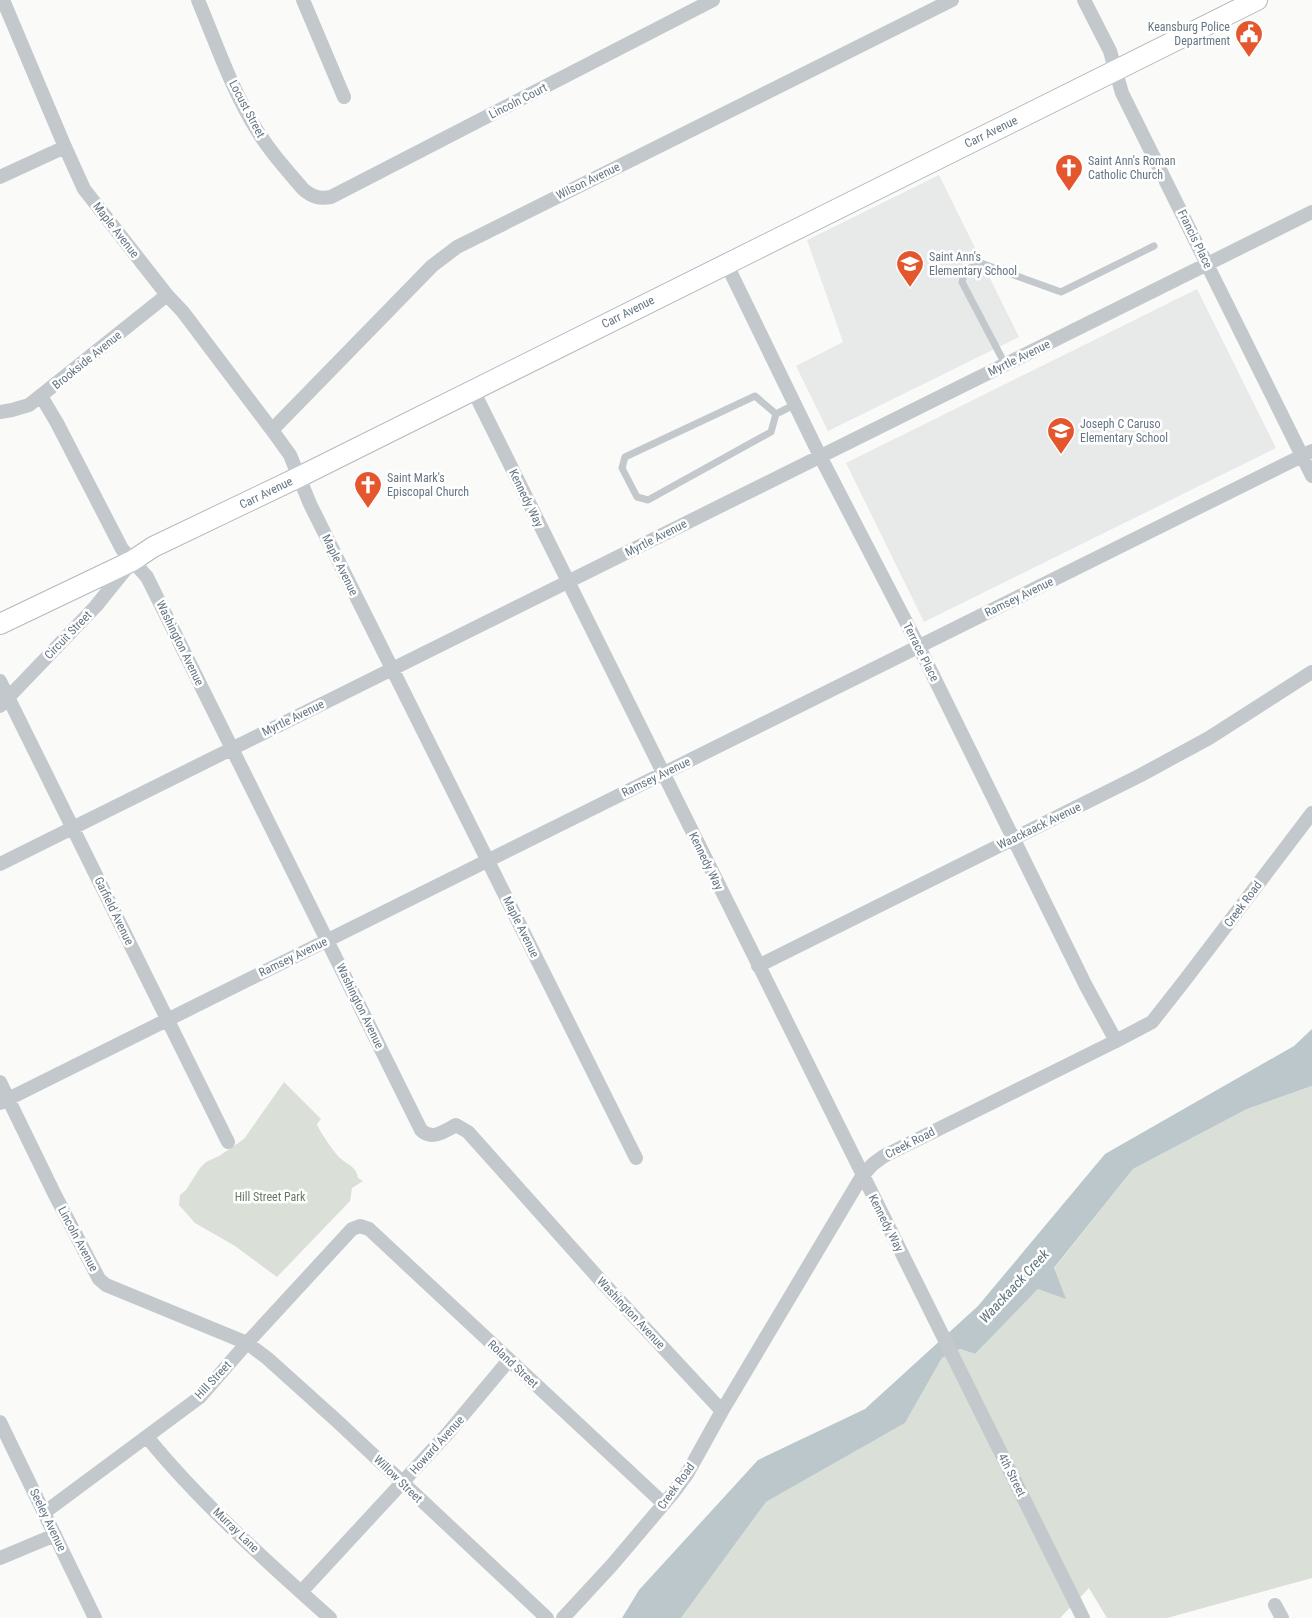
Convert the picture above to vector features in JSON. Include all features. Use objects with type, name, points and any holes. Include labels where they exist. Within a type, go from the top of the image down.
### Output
[{"type":"street","name":"Maple Avenue","points":[[3,0],[65,147],[90,197],[189,320],[290,455],[310,504],[636,1158]]},
{"type":"street","name":"Locust Street","points":[[198,0],[252,122],[269,148],[303,189],[309,195],[322,199]]},
{"type":"street","points":[[303,0],[344,97]]},
{"type":"street","name":"Lincoln Court","points":[[322,199],[331,197],[409,158],[713,0]]},
{"type":"street","name":"Wilson Avenue","points":[[272,430],[432,266],[457,246],[952,0]]},
{"type":"street","name":"Francis Place","points":[[1084,0],[1110,51],[1122,93],[1207,264],[1307,453],[1312,476]]},
{"type":"street","name":"Carr Avenue","points":[[0,624],[132,561],[153,547],[299,477],[1257,0]]},
{"type":"street","points":[[0,177],[65,147]]},
{"type":"street","name":"Myrtle Avenue","points":[[0,864],[1312,212]]},
{"type":"street","name":"Terrace Place","points":[[726,263],[820,456],[919,646],[1086,986],[1116,1041]]},
{"type":"street","name":"Brookside Avenue","points":[[0,412],[29,405],[167,295]]},
{"type":"street","name":"Kennedy Way","points":[[473,390],[940,1332]]},
{"type":"street","name":"Washington Avenue","points":[[41,396],[57,423],[122,549],[147,577],[421,1130],[425,1134],[432,1136],[456,1126],[468,1132],[602,1282],[722,1411]]},
{"type":"street","name":"Ramsey Avenue","points":[[4,1100],[1307,453]]},
{"type":"street","name":"Circuit Street","points":[[4,702],[96,606],[132,561]]},
{"type":"street","name":"Waackaack Avenue","points":[[758,966],[1139,776],[1209,738],[1312,672]]},
{"type":"street","name":"Garfield Avenue","points":[[0,681],[4,702],[72,828],[228,1142]]},
{"type":"street","name":"Creek Road","points":[[563,1618],[612,1566],[664,1504],[691,1467],[722,1411],[862,1176],[873,1164],[884,1156],[1152,1022],[1312,813]]},
{"type":"street","name":"Lincoln Avenue","points":[[0,1082],[4,1100],[99,1279],[106,1285],[247,1343]]},
{"type":"street","name":"Hill Street","points":[[45,1512],[200,1397],[352,1229],[360,1226]]},
{"type":"street","name":"Roland Street","points":[[360,1226],[369,1229],[664,1504]]},
{"type":"street","name":"4th Street","points":[[940,1332],[1083,1618]]},
{"type":"street","name":"Willow Street","points":[[247,1343],[267,1358],[337,1421],[547,1618]]},
{"type":"street","name":"Howard Avenue","points":[[301,1592],[403,1484],[510,1360]]},
{"type":"street","name":"Seeley Avenue","points":[[0,1422],[95,1618]]},
{"type":"street","name":"Murray Lane","points":[[147,1437],[166,1461],[330,1618]]},
{"type":"street","points":[[0,1558],[55,1535]]},
{"type":"street","points":[[1275,1605],[1282,1618]]},
{"type":"lane","points":[[1005,364],[962,282],[965,271],[981,264],[1061,292],[1154,246]]},
{"type":"lane","points":[[776,414],[755,396],[626,457],[622,468],[637,497],[648,500],[771,432],[776,414],[796,404]]},
{"type":"shaded area","name":"Saint Ann's Elementary School","points":[[939,175],[1019,337],[828,431],[796,366],[843,342],[807,240]]},
{"type":"shaded area","name":"Joseph C Caruso Elementary School","points":[[1197,289],[1276,448],[924,622],[846,463]]},
{"type":"green space","name":"Hill Street Park","points":[[284,1082],[321,1119],[317,1124],[320,1131],[338,1156],[354,1169],[358,1178],[363,1181],[352,1188],[350,1201],[277,1277],[235,1246],[195,1223],[179,1205],[180,1195],[186,1190],[200,1168],[206,1162],[219,1156],[244,1139]]},
{"type":"green space","points":[[1312,1086],[1312,1578],[1167,1618],[1107,1618],[1089,1588],[1060,1618],[681,1618],[766,1502],[905,1423],[942,1358],[960,1349],[975,1354],[1038,1289],[1133,1169],[1247,1109]]},
{"type":"water","name":"Waackaack Creek","points":[[1312,1029],[1312,1086],[1247,1109],[1133,1169],[1054,1268],[1066,1299],[1038,1289],[975,1354],[960,1349],[942,1358],[905,1423],[766,1502],[681,1618],[622,1618],[639,1590],[758,1460],[865,1409],[978,1306],[1105,1154],[1294,1046]]},
{"type":"place","name":"Keansburg Police Department","points":[[1249,58]]},
{"type":"place","name":"Saint Ann's Roman Catholic Church","points":[[1069,192]]},
{"type":"place","name":"Saint Ann's Elementary School","points":[[910,288]]},
{"type":"place","name":"Joseph C Caruso Elementary School","points":[[1061,455]]},
{"type":"place","name":"Saint Mark's Episcopal Church","points":[[368,509]]}]
